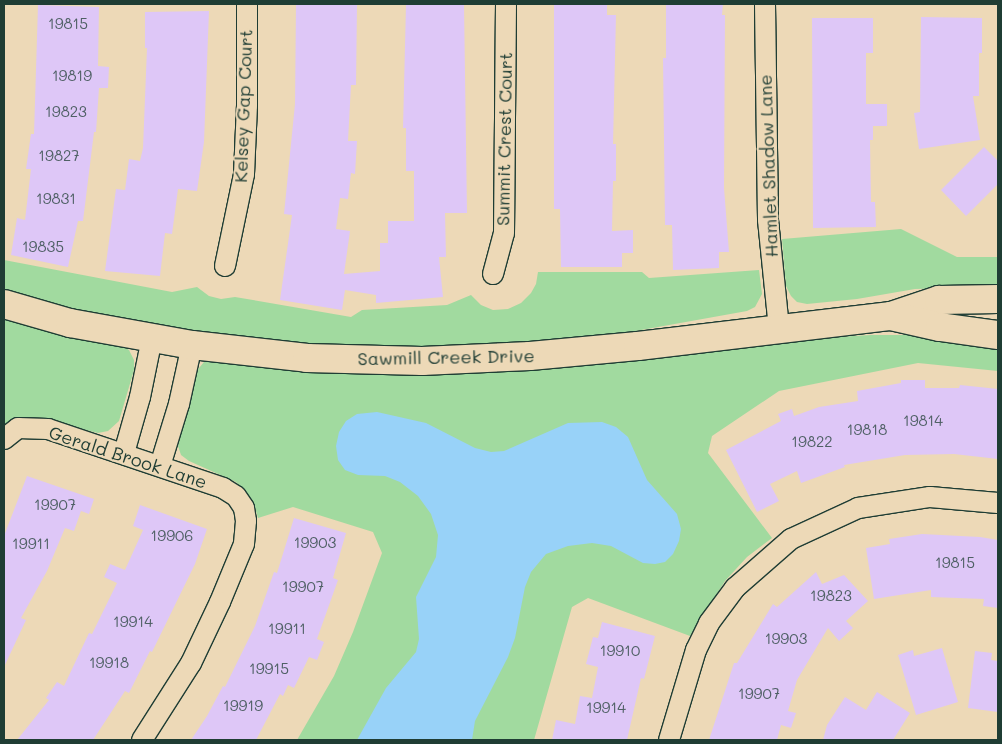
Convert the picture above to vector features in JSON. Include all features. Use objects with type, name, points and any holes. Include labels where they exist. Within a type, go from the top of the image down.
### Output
[{"type":"street","name":"Kelsey Gap Court","points":[[225,266],[244,174],[247,105],[247,4]]},
{"type":"street","name":"Summit Crest Court","points":[[493,274],[504,233],[506,4]]},
{"type":"street","name":"Hamlet Shadow Lane","points":[[765,4],[768,220],[779,328]]},
{"type":"street","name":"Sawmill Creek Drive","points":[[4,304],[70,323],[192,345],[307,358],[422,361],[530,356],[638,346],[891,316],[940,300],[998,299]]},
{"type":"street","name":"Sawmill Creek Drive","points":[[891,316],[940,327],[998,335]]},
{"type":"street","points":[[124,453],[140,397],[152,338]]},
{"type":"street","points":[[160,466],[179,404],[192,345]]},
{"type":"street","name":"Gerald Brook Lane","points":[[11,433],[48,428],[223,488],[236,496],[244,508],[246,521],[244,544],[191,663],[142,740]]},
{"type":"street","points":[[669,740],[696,650],[709,623],[736,588],[791,539],[858,508],[930,497],[998,503]]},
{"type":"green space","points":[[901,229],[957,257],[998,257],[998,287],[915,289],[857,299],[807,304],[797,302],[791,296],[786,286],[782,239]]},
{"type":"green space","points":[[4,260],[172,292],[197,287],[209,296],[221,299],[235,297],[351,317],[362,310],[447,305],[471,295],[481,305],[493,310],[508,309],[521,303],[531,293],[536,284],[538,272],[642,272],[649,278],[759,270],[762,294],[755,307],[747,311],[580,341],[486,348],[382,349],[283,343],[170,329],[75,310],[4,291]]},
{"type":"green space","points":[[4,315],[121,344],[129,350],[134,360],[134,370],[119,421],[108,431],[98,433],[39,419],[20,420],[5,424]]},
{"type":"green space","points":[[871,335],[934,335],[998,345],[998,371],[918,363],[779,391],[712,436],[708,453],[772,538],[747,557],[725,581],[690,636],[588,598],[572,607],[534,740],[297,740],[334,676],[353,632],[382,553],[373,532],[293,507],[258,518],[253,501],[236,482],[189,461],[181,455],[178,446],[179,437],[194,374],[204,362],[215,360],[424,373],[472,373],[549,369],[680,356],[801,339]]},
{"type":"water","points":[[377,412],[426,423],[475,448],[491,452],[504,451],[568,423],[602,422],[616,427],[628,437],[647,480],[677,514],[681,529],[679,541],[673,554],[665,562],[655,564],[643,563],[611,546],[592,543],[568,546],[546,554],[531,572],[525,587],[515,638],[508,657],[475,721],[472,740],[357,740],[386,688],[416,652],[419,639],[416,597],[436,557],[438,535],[431,514],[418,496],[400,482],[385,476],[358,475],[345,470],[338,460],[336,446],[339,432],[346,421],[357,414]]},
{"type":"building","points":[[554,4],[607,4],[607,15],[616,15],[613,144],[616,144],[616,181],[613,181],[612,231],[633,230],[633,253],[622,253],[622,267],[561,267],[560,209],[554,209]]},
{"type":"building","points":[[666,4],[723,4],[722,15],[725,15],[724,188],[729,252],[719,252],[719,268],[673,270],[672,225],[665,225],[663,58],[666,58]]},
{"type":"building","points":[[38,5],[99,7],[98,66],[109,67],[108,88],[99,88],[96,132],[94,132],[83,221],[78,221],[68,267],[11,255],[17,218],[25,220],[31,169],[26,169],[31,134],[34,134]]},
{"type":"building","points":[[296,5],[357,5],[356,85],[351,85],[348,141],[357,141],[355,174],[351,173],[348,199],[340,198],[336,229],[350,231],[344,274],[380,271],[380,243],[388,243],[388,221],[414,221],[414,171],[406,171],[406,128],[403,128],[406,5],[464,5],[467,213],[445,213],[446,257],[439,257],[443,297],[376,303],[376,295],[345,290],[342,310],[280,300],[292,215],[284,214],[295,104]]},
{"type":"building","points":[[209,11],[204,142],[197,191],[178,189],[172,234],[165,233],[160,276],[105,271],[116,189],[125,190],[129,159],[140,161],[143,148],[147,48],[145,48],[145,12]]},
{"type":"building","points":[[921,17],[982,18],[982,53],[979,53],[979,96],[973,96],[980,140],[919,149],[914,113],[920,112]]},
{"type":"building","points":[[812,18],[873,18],[873,53],[866,53],[866,104],[887,104],[887,126],[873,126],[873,140],[870,140],[871,202],[875,202],[876,227],[813,228]]},
{"type":"building","points":[[984,147],[998,161],[998,184],[966,216],[941,190]]},
{"type":"building","points":[[901,380],[925,380],[925,388],[959,388],[960,385],[998,389],[998,459],[954,454],[905,455],[844,465],[845,467],[801,483],[797,471],[770,484],[779,501],[757,512],[726,450],[781,421],[778,414],[792,409],[794,416],[819,407],[858,401],[857,391],[901,383]]},
{"type":"building","points":[[27,476],[94,499],[89,514],[81,511],[74,531],[65,528],[47,571],[21,618],[26,620],[4,667],[4,536]]},
{"type":"building","points":[[140,505],[207,529],[195,564],[152,652],[150,651],[129,693],[125,691],[93,740],[17,740],[49,700],[46,698],[57,682],[64,686],[89,633],[92,634],[117,583],[104,577],[110,564],[125,570],[143,530],[133,526]]},
{"type":"building","points":[[294,518],[346,533],[333,578],[338,580],[317,639],[324,642],[317,660],[309,657],[294,688],[288,685],[283,696],[280,694],[256,740],[191,740],[207,716],[223,686],[225,687],[255,626],[274,572],[277,573]]},
{"type":"building","points":[[922,534],[980,537],[998,540],[998,608],[983,606],[984,599],[931,597],[931,590],[874,599],[866,548],[890,544],[889,539]]},
{"type":"building","points":[[816,572],[822,584],[844,575],[868,601],[846,621],[853,628],[839,641],[828,628],[797,680],[788,711],[796,713],[791,728],[781,725],[777,740],[709,740],[734,663],[737,663],[773,604],[777,607]]},
{"type":"building","points":[[602,622],[655,636],[644,679],[641,678],[627,740],[552,740],[556,720],[575,724],[580,696],[592,698],[598,667],[586,664],[593,637],[598,638]]},
{"type":"building","points":[[942,648],[958,702],[916,715],[898,655],[913,650],[914,656]]},
{"type":"building","points":[[975,651],[992,653],[991,660],[998,661],[998,712],[968,708]]},
{"type":"building","points":[[877,692],[910,713],[893,740],[823,740],[827,725],[845,697],[866,710]]}]
